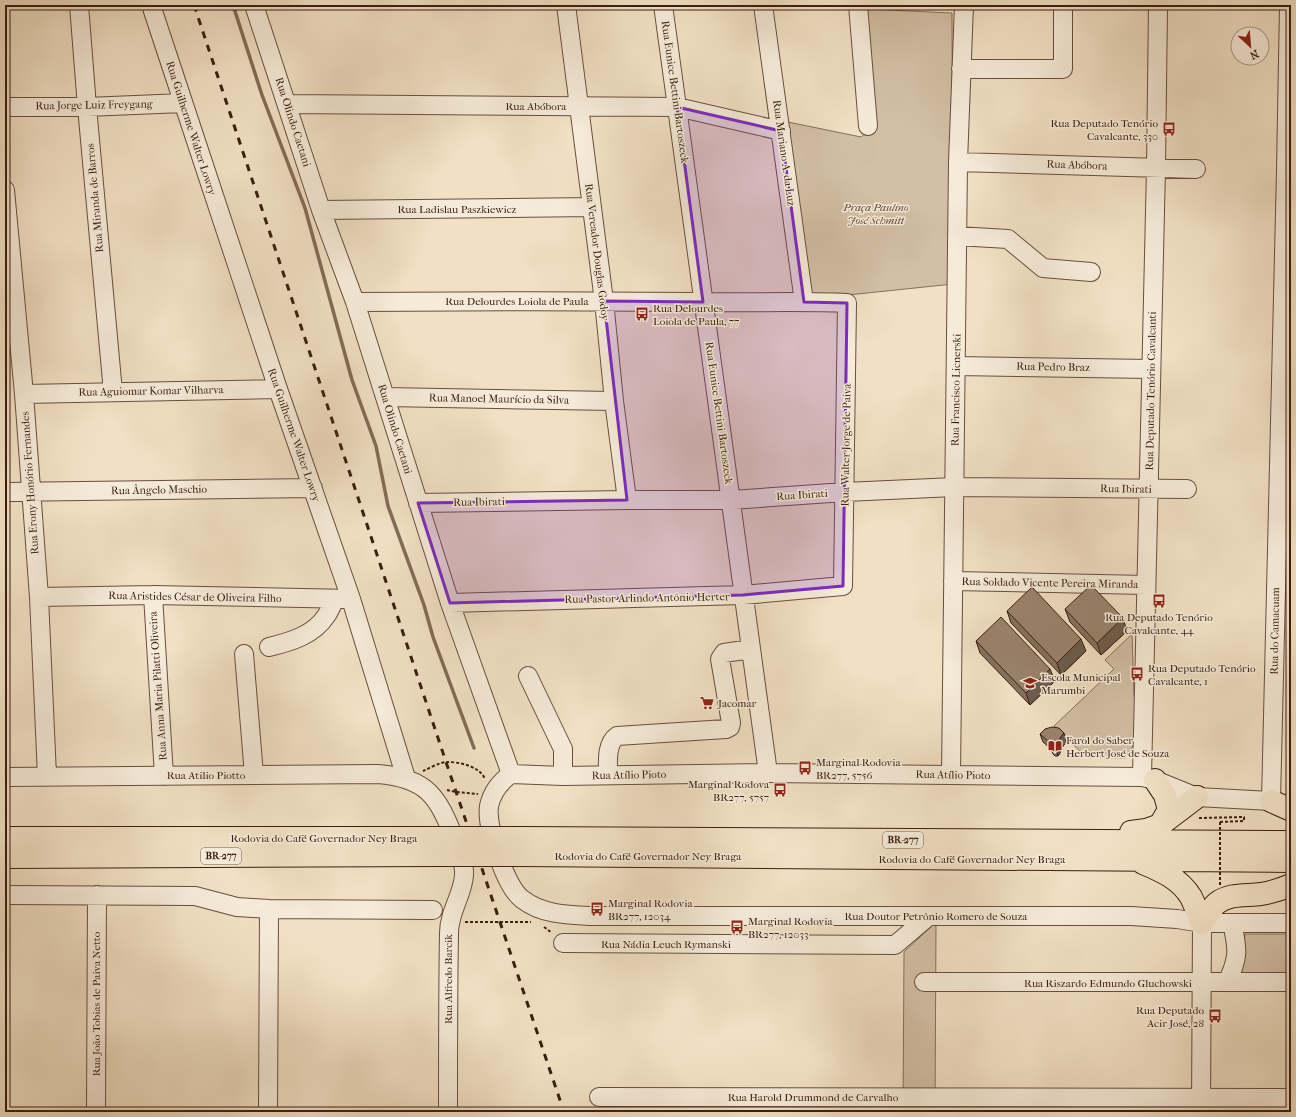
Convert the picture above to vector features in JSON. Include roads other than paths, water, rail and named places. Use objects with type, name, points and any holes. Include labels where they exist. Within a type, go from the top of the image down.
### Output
[{"type":"highway","points":[[1149,779],[1165,795],[1169,810],[1160,825]]},
{"type":"highway","points":[[1271,801],[1291,809]]},
{"type":"highway","points":[[1082,840],[1146,830],[1196,808]]},
{"type":"highway","name":"Rodovia do Café Governador Ney Braga","points":[[5,838],[435,847],[1082,840],[1291,842]]},
{"type":"highway","name":"Rodovia do Café Governador Ney Braga","points":[[5,857],[435,847]]},
{"type":"highway","name":"Rodovia do Café Governador Ney Braga","points":[[518,847],[1137,860],[1291,861]]},
{"type":"highway","points":[[1137,860],[1174,878],[1183,886],[1191,897],[1202,923]]},
{"type":"highway","points":[[1202,923],[1214,906],[1223,900],[1236,896],[1261,894],[1291,885]]},
{"type":"street","name":"Rua Miranda de Barros","points":[[79,5],[113,392]]},
{"type":"street","name":"Rua Guilherme Walter Lowry","points":[[151,5],[278,389],[313,488],[343,599],[406,778]]},
{"type":"street","name":"Rua Olindo Caetani","points":[[254,5],[288,104],[321,210],[355,302],[450,603],[511,774]]},
{"type":"street","name":"Rua Vereador Douglas Godoy","points":[[566,5],[604,300],[614,401],[627,500]]},
{"type":"street","name":"Rua Eunice Bettini Bartoszeck","points":[[663,5],[768,773]]},
{"type":"street","name":"Rua Mariano A. da Luz","points":[[764,5],[804,302]]},
{"type":"street","points":[[858,5],[868,126]]},
{"type":"street","name":"Rua Francisco Licnerski","points":[[951,775],[958,162],[964,5]]},
{"type":"street","points":[[961,69],[1063,69],[1063,5]]},
{"type":"street","name":"Rua Deputado Tenório Cavalcanti","points":[[1149,779],[1146,585],[1156,168],[1158,5]]},
{"type":"street","name":"Rua do Camacuam","points":[[1271,801],[1286,395],[1289,171],[1289,5]]},
{"type":"street","name":"Rua Jorge Luiz Freygang","points":[[5,107],[87,107],[183,103]]},
{"type":"street","name":"Rua Abóbora","points":[[288,104],[677,107],[781,131]]},
{"type":"street","name":"Rua Abóbora","points":[[958,162],[1196,169]]},
{"type":"street","name":"Rua Erony Honório Fernandes","points":[[5,190],[24,394],[38,597],[47,776]]},
{"type":"street","name":"Rua Ladislau Paszkiewicz","points":[[321,210],[592,207]]},
{"type":"street","points":[[958,236],[1008,239],[1043,268],[1091,272]]},
{"type":"street","name":"Rua Delourdes Loiola de Paula","points":[[355,302],[604,300],[804,302],[848,304]]},
{"type":"street","name":"Rua Walter Jorge de Paiva","points":[[843,586],[848,304]]},
{"type":"street","name":"Rua Pedro Braz","points":[[956,366],[1151,369]]},
{"type":"street","name":"Rua Aguiomar Komar Vilharva","points":[[24,394],[278,389]]},
{"type":"street","name":"Rua Manoel Maurício da Silva","points":[[385,397],[614,401]]},
{"type":"street","name":"Rua Ibirati","points":[[418,503],[730,500],[845,492],[954,487],[1187,489]]},
{"type":"street","name":"Rua Ângelo Maschio","points":[[5,492],[313,488]]},
{"type":"street","name":"Rua Soldado Vicente Pereira Miranda","points":[[953,581],[1146,585]]},
{"type":"street","name":"Rua Pastor Arlindo Antônio Herter","points":[[450,603],[743,595],[843,586]]},
{"type":"street","name":"Rua Aristides César de Oliveira Filho","points":[[38,597],[153,596],[343,599]]},
{"type":"street","name":"Rua Anna Maria Pilatti Oliveira","points":[[153,596],[164,776]]},
{"type":"street","points":[[269,647],[293,641],[314,629],[343,599]]},
{"type":"street","points":[[608,775],[608,758],[612,740],[617,736],[726,729],[730,727],[731,723],[720,659],[724,653],[751,649]]},
{"type":"street","points":[[244,654],[254,775]]},
{"type":"street","points":[[528,676],[563,749],[563,776]]},
{"type":"street","name":"Rua Atílio Pioto","points":[[511,774],[563,776],[768,773],[1149,779],[1196,808],[1271,801]]},
{"type":"street","name":"Rua Atilio Piotto","points":[[5,776],[378,774],[406,778]]},
{"type":"street","name":"Rua Doutor Petrônio Romero de Souza","points":[[511,774],[503,781],[493,794],[488,816],[507,880],[521,899],[534,907],[557,913],[590,916],[1131,916],[1156,917],[1202,923],[1291,923]]},
{"type":"street","name":"Rua Alfredo Barcik","points":[[406,778],[432,795],[440,806],[463,861],[463,883],[449,922],[448,1112]]},
{"type":"street","points":[[5,895],[195,896],[237,907],[268,909],[433,910]]},
{"type":"street","name":"Rua João Tobias de Paiva Netto","points":[[96,1112],[97,895]]},
{"type":"street","points":[[268,909],[268,1112]]},
{"type":"street","name":"Rua Nádia Leuch Rymanski","points":[[563,944],[895,944],[929,916]]},
{"type":"street","points":[[1202,923],[1202,1105]]},
{"type":"street","points":[[1227,982],[1236,962],[1237,952],[1232,923]]},
{"type":"street","name":"Rua Riszardo Edmundo Gluchowski","points":[[924,982],[1291,982]]},
{"type":"street","name":"Rua Harold Drummond de Carvalho","points":[[599,1096],[1202,1105],[1291,1098]]},
{"type":"waterway","points":[[233,5],[262,95],[305,208],[352,380],[376,446],[388,506],[424,605],[433,637],[474,748]]},
{"type":"railway","points":[[194,5],[564,1112]]},
{"type":"place","name":"Rua Deputado Tenório Cavalcante, 330","points":[[1169,129]]},
{"type":"place","name":"Rua Delourdes Loiola de Paula, 77","points":[[642,314]]},
{"type":"place","name":"Rua Deputado Tenório Cavalcante, 44","points":[[1159,601]]},
{"type":"place","name":"Rua Deputado Tenório Cavalcante, 1","points":[[1137,674]]},
{"type":"place","name":"Escola Municipal Marumbi","points":[[1030,683]]},
{"type":"place","name":"Jacomar","points":[[707,703]]},
{"type":"place","name":"Farol do Saber Herbert José de Souza","points":[[1055,746]]},
{"type":"place","name":"Marginal Rodovia BR277, 5756","points":[[805,768]]},
{"type":"place","name":"Marginal Rodova BR277, 5757","points":[[780,790]]},
{"type":"place","name":"Marginal Rodovia BR277, 12034","points":[[597,909]]},
{"type":"place","name":"Marginal Rodovia BR277, 12033","points":[[737,927]]},
{"type":"place","name":"Rua Deputado Acir José, 28","points":[[1215,1016]]},
{"type":"park label","name":"Praça Paulino José Schmitt","points":[[876,213]]}]
